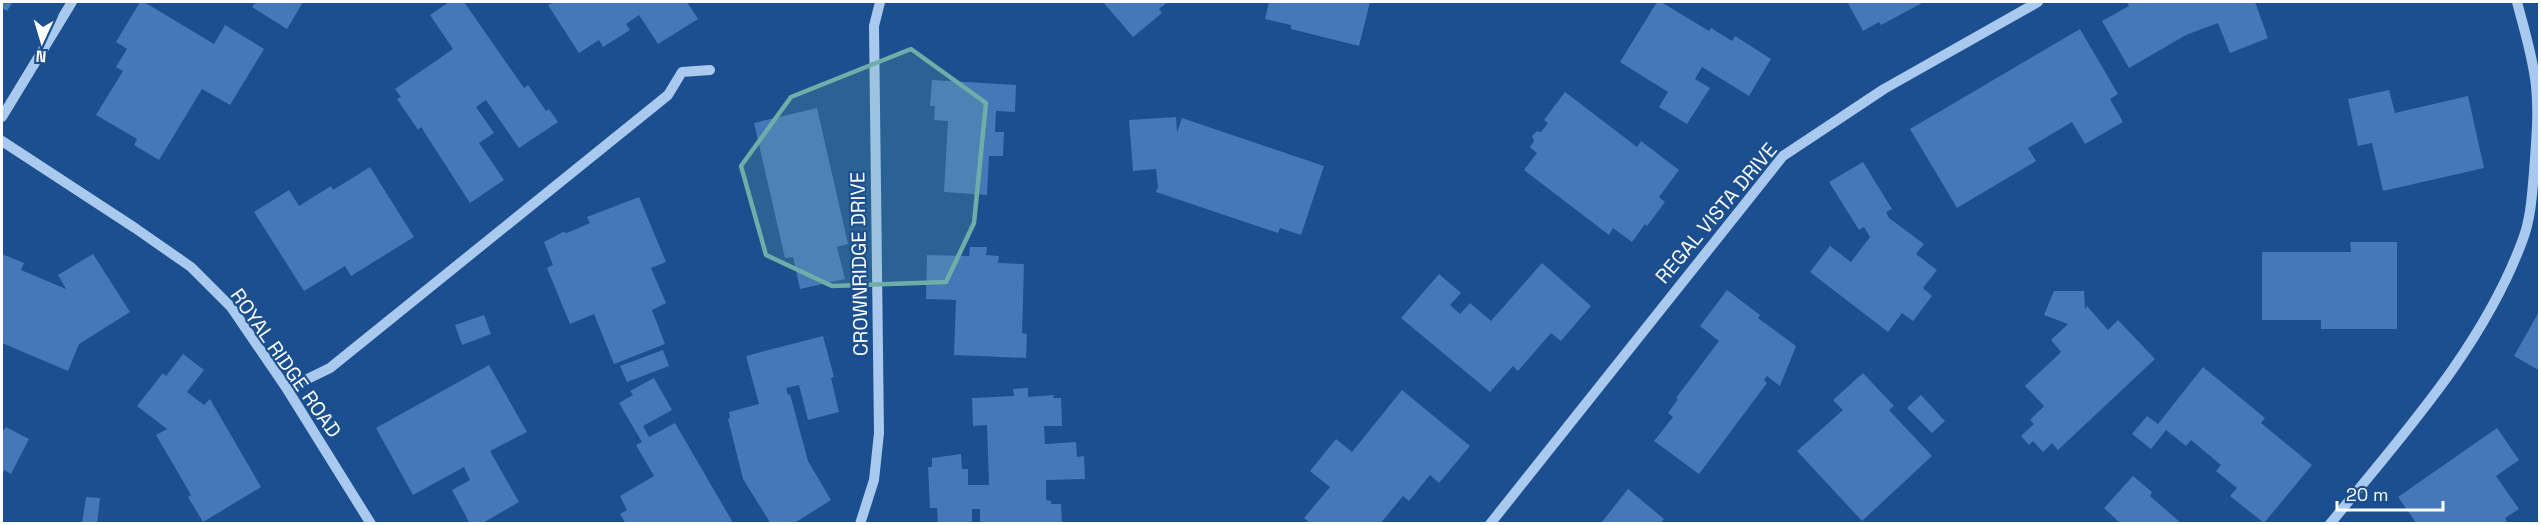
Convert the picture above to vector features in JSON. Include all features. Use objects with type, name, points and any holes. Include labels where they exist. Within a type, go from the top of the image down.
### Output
[{"type":"street","points":[[2,117],[72,2]]},
{"type":"street","name":"CROWNRIDGE DRIVE","points":[[860,524],[874,480],[879,433],[874,26],[880,2]]},
{"type":"street","name":"REGAL VISTA DRIVE","points":[[1490,524],[1783,156],[1884,89],[2038,2]]},
{"type":"street","points":[[2330,524],[2467,351],[2488,313],[2523,238],[2532,201],[2537,126],[2536,85],[2517,2]]},
{"type":"street","points":[[287,389],[330,368],[668,95],[682,72],[710,70]]},
{"type":"street","name":"ROYAL RIDGE ROAD","points":[[2,141],[190,267],[231,307],[287,389],[371,524]]},
{"type":"highlighted area","points":[[911,49],[986,103],[974,223],[946,282],[832,286],[766,255],[741,166],[791,97]]},
{"type":"building","points":[[2,2],[13,2],[7,11],[2,8]]},
{"type":"building","points":[[140,2],[144,2],[214,44],[225,25],[264,49],[230,105],[202,89],[159,160],[134,145],[137,139],[96,115],[123,71],[116,67],[127,49],[116,42]]},
{"type":"building","points":[[256,2],[303,2],[287,29],[252,7]]},
{"type":"building","points":[[449,2],[464,2],[524,88],[528,85],[546,111],[549,109],[558,122],[519,148],[486,100],[476,107],[494,133],[479,143],[504,180],[470,203],[421,127],[418,130],[397,99],[401,97],[395,89],[453,49],[430,15]]},
{"type":"building","points":[[554,2],[687,2],[698,19],[658,44],[639,15],[626,24],[630,30],[603,47],[599,40],[579,53],[548,5]]},
{"type":"building","points":[[1103,2],[1168,2],[1159,9],[1162,13],[1133,37]]},
{"type":"building","points":[[1269,2],[1370,2],[1359,46],[1291,29],[1291,25],[1265,19]]},
{"type":"building","points":[[1657,2],[1661,2],[1709,31],[1711,28],[1732,41],[1735,36],[1771,59],[1749,96],[1702,67],[1695,79],[1710,88],[1687,124],[1659,107],[1668,92],[1620,62]]},
{"type":"building","points":[[1924,2],[1881,25],[1879,22],[1863,31],[1848,3]]},
{"type":"building","points":[[2127,2],[2255,2],[2268,38],[2230,53],[2218,23],[2186,35],[2129,68],[2102,21],[2129,6]]},
{"type":"building","points":[[2080,29],[2118,94],[2110,99],[2123,122],[2085,144],[2072,122],[2028,148],[2036,161],[1957,208],[1910,129]]},
{"type":"building","points":[[932,80],[1016,85],[1015,112],[996,111],[995,132],[1004,132],[1003,156],[989,156],[987,195],[944,192],[948,121],[934,120],[935,106],[930,106]]},
{"type":"building","points":[[2389,90],[2395,113],[2468,96],[2484,168],[2383,191],[2372,143],[2358,146],[2348,99]]},
{"type":"building","points":[[1565,92],[1637,147],[1641,141],[1679,170],[1659,197],[1665,202],[1632,242],[1613,228],[1609,235],[1524,170],[1537,153],[1530,147],[1534,141],[1532,136],[1537,131],[1541,132],[1548,123],[1544,120]]},
{"type":"building","points":[[817,108],[848,244],[837,247],[845,279],[800,289],[793,257],[785,258],[754,123]]},
{"type":"building","points":[[1176,117],[1177,132],[1182,118],[1324,166],[1301,235],[1280,228],[1278,233],[1156,192],[1158,187],[1156,169],[1133,171],[1129,120]]},
{"type":"building","points":[[1863,162],[1892,209],[1886,212],[1889,218],[1924,244],[1916,254],[1937,270],[1923,288],[1932,296],[1913,321],[1902,313],[1888,332],[1810,272],[1830,246],[1851,262],[1870,237],[1864,227],[1859,230],[1829,182]]},
{"type":"building","points":[[370,167],[414,237],[351,276],[345,266],[304,291],[254,212],[289,190],[299,206],[331,186],[333,190]]},
{"type":"building","points":[[639,197],[666,262],[651,268],[666,303],[652,310],[665,344],[614,364],[594,314],[570,324],[547,268],[553,265],[544,242],[563,232],[567,233],[590,223],[587,217]]},
{"type":"building","points":[[2350,242],[2397,242],[2397,329],[2321,329],[2321,320],[2262,320],[2262,252],[2351,252]]},
{"type":"building","points":[[970,247],[987,247],[986,255],[999,256],[998,263],[1024,264],[1022,333],[1027,334],[1026,358],[954,355],[956,300],[926,299],[927,255],[969,256]]},
{"type":"building","points":[[2,254],[24,263],[21,270],[66,289],[58,275],[93,254],[130,312],[79,344],[68,371],[2,343]]},
{"type":"building","points":[[1542,263],[1591,306],[1561,341],[1551,333],[1518,371],[1513,366],[1490,392],[1401,318],[1439,274],[1461,293],[1450,305],[1460,314],[1470,303],[1491,321]]},
{"type":"building","points":[[1727,290],[1760,315],[1758,318],[1796,346],[1780,386],[1767,376],[1764,380],[1767,383],[1699,474],[1654,441],[1673,417],[1668,413],[1678,399],[1676,398],[1719,341],[1700,326]]},
{"type":"building","points":[[2054,291],[2084,291],[2085,309],[2087,306],[2108,330],[2118,320],[2155,359],[2058,450],[2052,443],[2043,452],[2033,441],[2029,445],[2021,436],[2034,424],[2030,420],[2044,406],[2025,386],[2061,352],[2051,340],[2068,324],[2044,315]]},
{"type":"building","points":[[2540,310],[2540,371],[2514,356]]},
{"type":"building","points":[[484,315],[491,334],[462,345],[455,325]]},
{"type":"building","points":[[823,336],[834,377],[831,378],[839,412],[808,420],[799,385],[786,388],[788,395],[790,394],[808,461],[831,500],[793,524],[771,524],[743,479],[728,419],[730,418],[729,412],[759,404],[746,356]]},
{"type":"building","points":[[663,350],[669,366],[627,382],[620,366]]},
{"type":"building","points":[[183,354],[204,370],[187,392],[204,405],[210,399],[261,487],[203,522],[188,497],[191,495],[156,435],[167,429],[137,406],[163,373],[166,376]]},
{"type":"building","points":[[489,365],[527,432],[490,451],[519,502],[481,524],[470,524],[452,490],[470,480],[464,467],[413,495],[376,428]]},
{"type":"building","points":[[2203,367],[2265,418],[2261,423],[2312,465],[2264,523],[2230,496],[2237,488],[2216,471],[2221,465],[2191,440],[2186,446],[2166,430],[2151,449],[2132,434],[2147,416],[2158,424]]},
{"type":"building","points":[[1863,373],[1894,406],[1889,410],[1932,456],[1862,521],[1797,451],[1843,410],[1833,400]]},
{"type":"building","points":[[654,378],[672,410],[643,426],[649,437],[675,423],[732,521],[729,524],[626,524],[620,514],[627,510],[620,496],[654,476],[636,445],[642,442],[619,403],[633,395],[630,391]]},
{"type":"building","points":[[1028,388],[1028,397],[1054,395],[1053,398],[1061,398],[1062,426],[1044,426],[1045,444],[1076,442],[1077,457],[1084,456],[1085,479],[1046,480],[1046,500],[1051,501],[1051,504],[1061,504],[1062,524],[980,524],[980,509],[972,509],[972,524],[938,524],[937,508],[930,508],[928,467],[932,467],[932,458],[961,454],[962,469],[968,469],[968,485],[989,485],[987,425],[973,426],[972,398],[1014,396],[1013,389]]},
{"type":"building","points":[[1402,390],[1470,446],[1439,483],[1430,475],[1409,501],[1403,496],[1380,524],[1311,524],[1304,518],[1330,487],[1310,471],[1336,439],[1352,452]]},
{"type":"building","points":[[1921,395],[1945,421],[1932,433],[1907,408]]},
{"type":"building","points":[[6,427],[29,439],[11,474],[4,470],[2,476],[2,429]]},
{"type":"building","points":[[2497,428],[2519,460],[2496,476],[2519,509],[2505,518],[2508,524],[2411,524],[2415,521],[2398,497]]},
{"type":"building","points":[[2133,476],[2152,492],[2150,496],[2182,524],[2117,524],[2119,522],[2104,508]]},
{"type":"building","points":[[1628,489],[1664,519],[1660,524],[1604,524],[1602,522]]},
{"type":"building","points":[[86,497],[100,498],[97,524],[82,524]]}]
